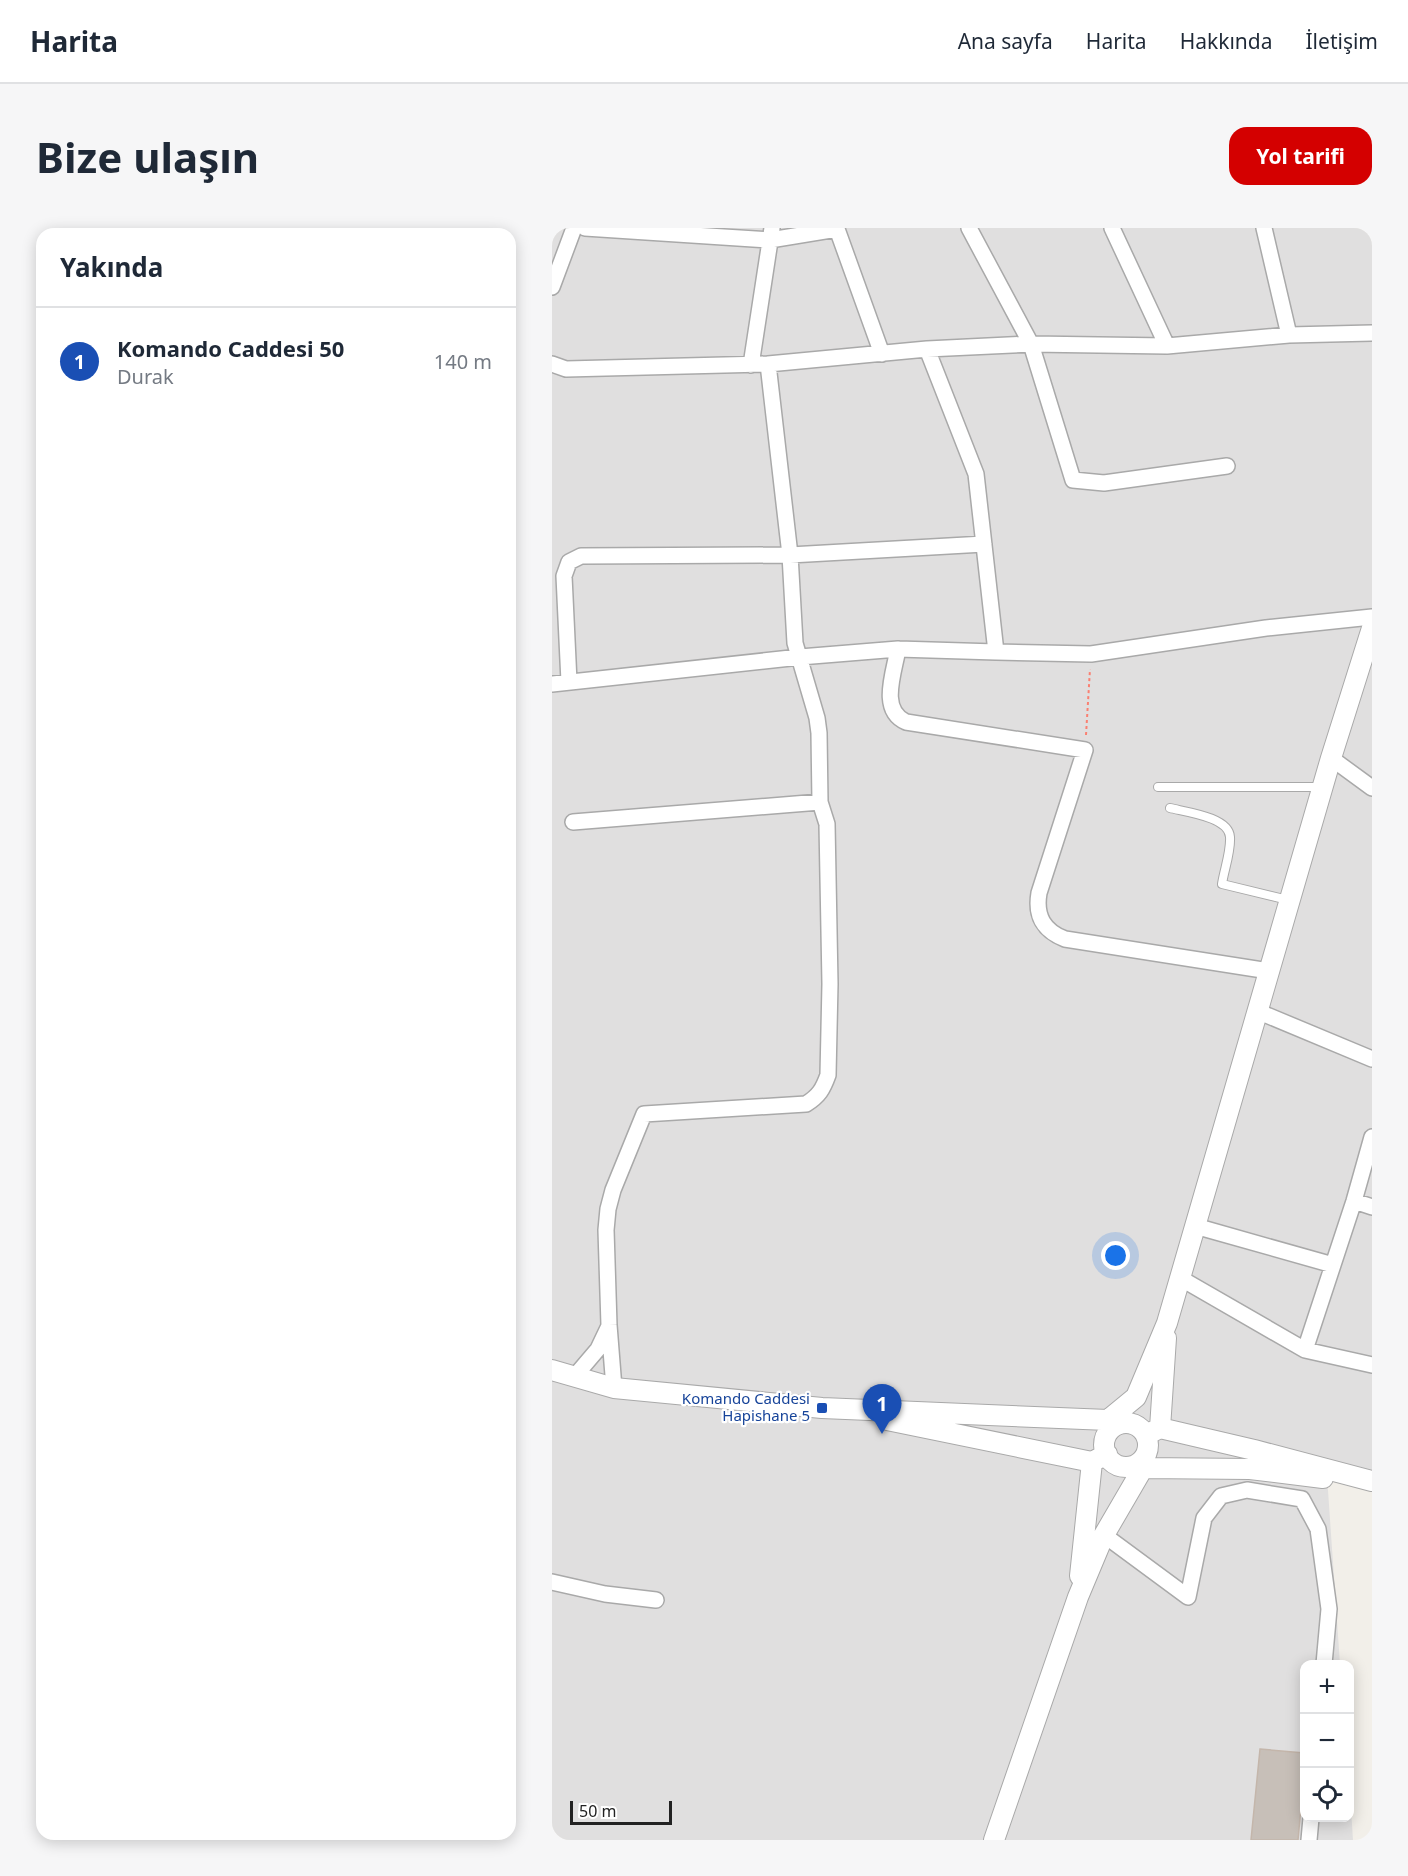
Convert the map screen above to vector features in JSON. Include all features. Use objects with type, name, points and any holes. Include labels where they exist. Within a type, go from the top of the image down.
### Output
[{"type":"street","points":[[552,287],[574,228]]},
{"type":"street","points":[[585,228],[771,234],[837,230],[882,354]]},
{"type":"street","points":[[969,228],[1031,344],[1073,480],[1104,483],[1227,466]]},
{"type":"street","points":[[1112,228],[1167,346]]},
{"type":"street","points":[[1264,228],[1289,335]]},
{"type":"street","points":[[751,364],[771,234]]},
{"type":"street","points":[[552,364],[566,369],[768,364],[927,350],[1031,344],[1167,346],[1289,335],[1372,333]]},
{"type":"street","points":[[927,350],[976,474],[996,652]]},
{"type":"street","points":[[614,1388],[609,1325],[606,1230],[608,1209],[613,1190],[644,1114],[806,1104],[817,1097],[824,1088],[828,1075],[830,984],[827,824],[820,802],[818,725],[814,703],[795,643],[789,555],[768,364]]},
{"type":"street","points":[[569,682],[564,576],[565,569],[574,558],[581,556],[789,555],[984,544]]},
{"type":"street","points":[[552,684],[800,657],[898,649],[1091,654],[1266,628],[1372,617]]},
{"type":"street","points":[[1078,1597],[1099,1458],[1113,1423],[1136,1397],[1167,1323],[1331,758],[1372,628]]},
{"type":"street","points":[[898,649],[890,700],[894,714],[899,719],[906,722],[1085,750],[1039,893],[1039,914],[1047,929],[1065,939],[1269,971]]},
{"type":"street","points":[[1331,758],[1372,788]]},
{"type":"street","points":[[573,822],[820,802]]},
{"type":"street","points":[[1257,1011],[1372,1059]]},
{"type":"street","points":[[1305,1350],[1354,1201],[1372,1137]]},
{"type":"street","points":[[1354,1201],[1372,1207]]},
{"type":"street","points":[[1195,1226],[1333,1265]]},
{"type":"street","points":[[1180,1278],[1305,1350],[1372,1365]]},
{"type":"street","points":[[994,1840],[1078,1597],[1104,1535],[1146,1455],[1153,1432],[1167,1323]]},
{"type":"street","points":[[575,1376],[594,1354],[609,1325]]},
{"type":"street","points":[[552,1370],[614,1388],[822,1408],[1123,1423],[1136,1425],[1153,1432],[1254,1450],[1372,1483]]},
{"type":"street","points":[[822,1408],[1111,1460],[1123,1466],[1250,1469],[1372,1483]]},
{"type":"street","points":[[1104,1535],[1188,1597],[1204,1518],[1221,1496],[1247,1490],[1302,1498],[1318,1529],[1329,1609],[1324,1660]]},
{"type":"street","points":[[552,1582],[605,1594],[656,1600]]},
{"type":"street","points":[[1309,1840],[1311,1822]]},
{"type":"lane","points":[[1158,787],[1323,787]]},
{"type":"lane","points":[[1170,808],[1214,819],[1226,827],[1230,838],[1222,884],[1289,901]]},
{"type":"path","points":[[1085,750],[1091,654]]},
{"type":"shaded area","points":[[552,228],[1372,228],[1372,1486],[1327,1476],[1340,1660],[1300,1660],[1300,1822],[1352,1822],[1353,1840],[552,1840]]},
{"type":"building","points":[[1260,1749],[1300,1753],[1298,1840],[1251,1840]]},
{"type":"place","name":"Komando Caddesi Hapishane 5","points":[[822,1408]]},
{"type":"place","name":"Komando Caddesi 50","points":[[882,1434]]}]
